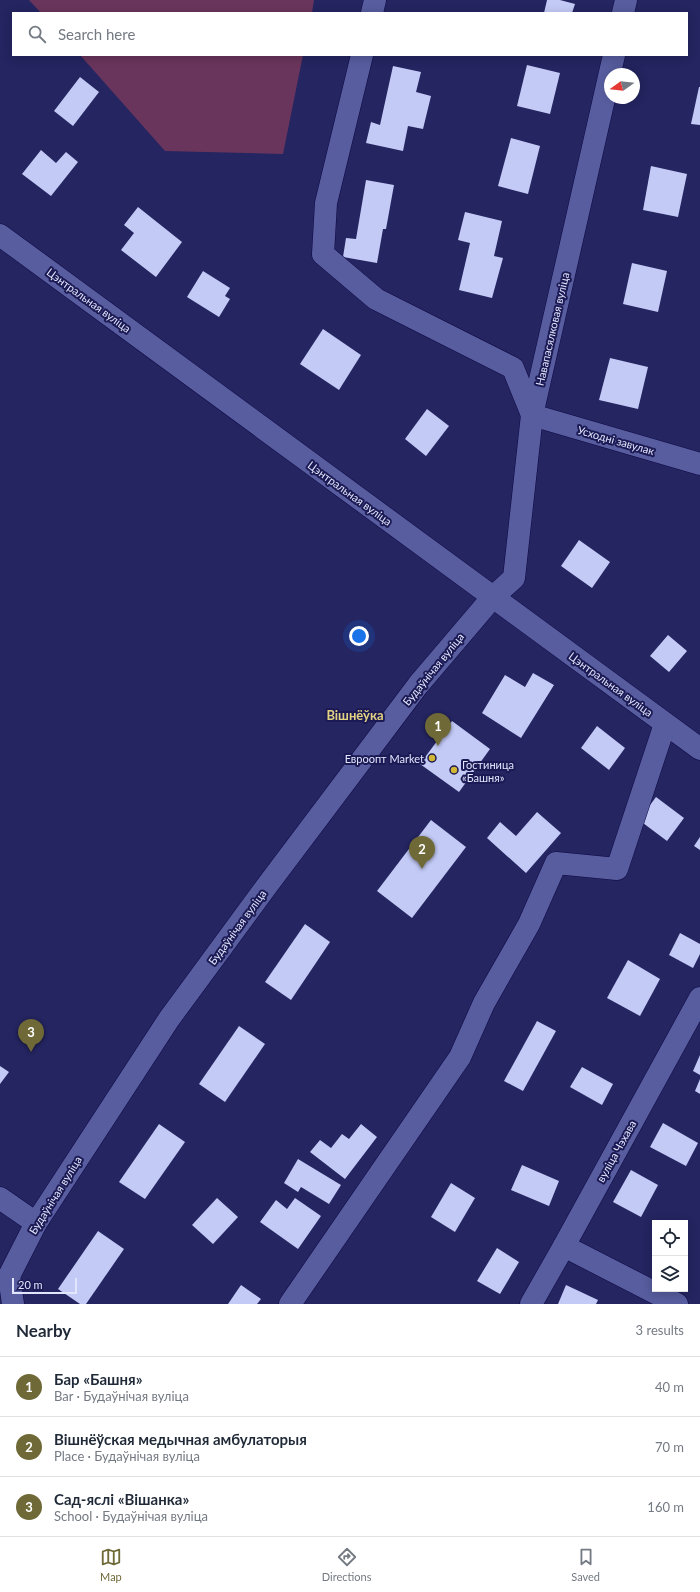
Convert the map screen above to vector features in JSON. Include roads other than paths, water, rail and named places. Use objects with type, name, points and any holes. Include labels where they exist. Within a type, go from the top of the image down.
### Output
[{"type":"street","points":[[372,12],[375,0]]},
{"type":"street","points":[[623,12],[626,0]]},
{"type":"street","points":[[362,56],[326,203],[323,254],[376,299],[513,368],[532,415]]},
{"type":"street","name":"Навапасялковая вуліца","points":[[492,598],[514,578],[532,415],[614,56]]},
{"type":"street","name":"Цэнтральная вуліца","points":[[0,235],[492,598],[700,749]]},
{"type":"street","name":"Усходні завулак","points":[[532,415],[700,464]]},
{"type":"street","name":"Будаўнічая вуліца","points":[[4,1276],[36,1223],[169,1019],[418,685],[492,598]]},
{"type":"street","points":[[290,1304],[460,1058],[484,1003],[529,924],[556,863],[617,869],[665,724]]},
{"type":"street","name":"вуліца Чэхава","points":[[531,1304],[700,998]]},
{"type":"street","points":[[0,1198],[36,1223]]},
{"type":"street","points":[[564,1246],[677,1304]]},
{"type":"street","points":[[4,1276],[13,1304]]},
{"type":"place","name":"Бар «Башня»","points":[[438,746]]},
{"type":"place","name":"Евроопт Market","points":[[432,758]]},
{"type":"place","name":"Гостиница «Башня»","points":[[454,770]]},
{"type":"place","name":"Вішнёўская медычная амбулаторыя","points":[[422,869]]},
{"type":"place","name":"Сад-яслі «Вішанка»","points":[[31,1052]]},
{"type":"district","name":"Вішнёўка","points":[[355,715]]}]
